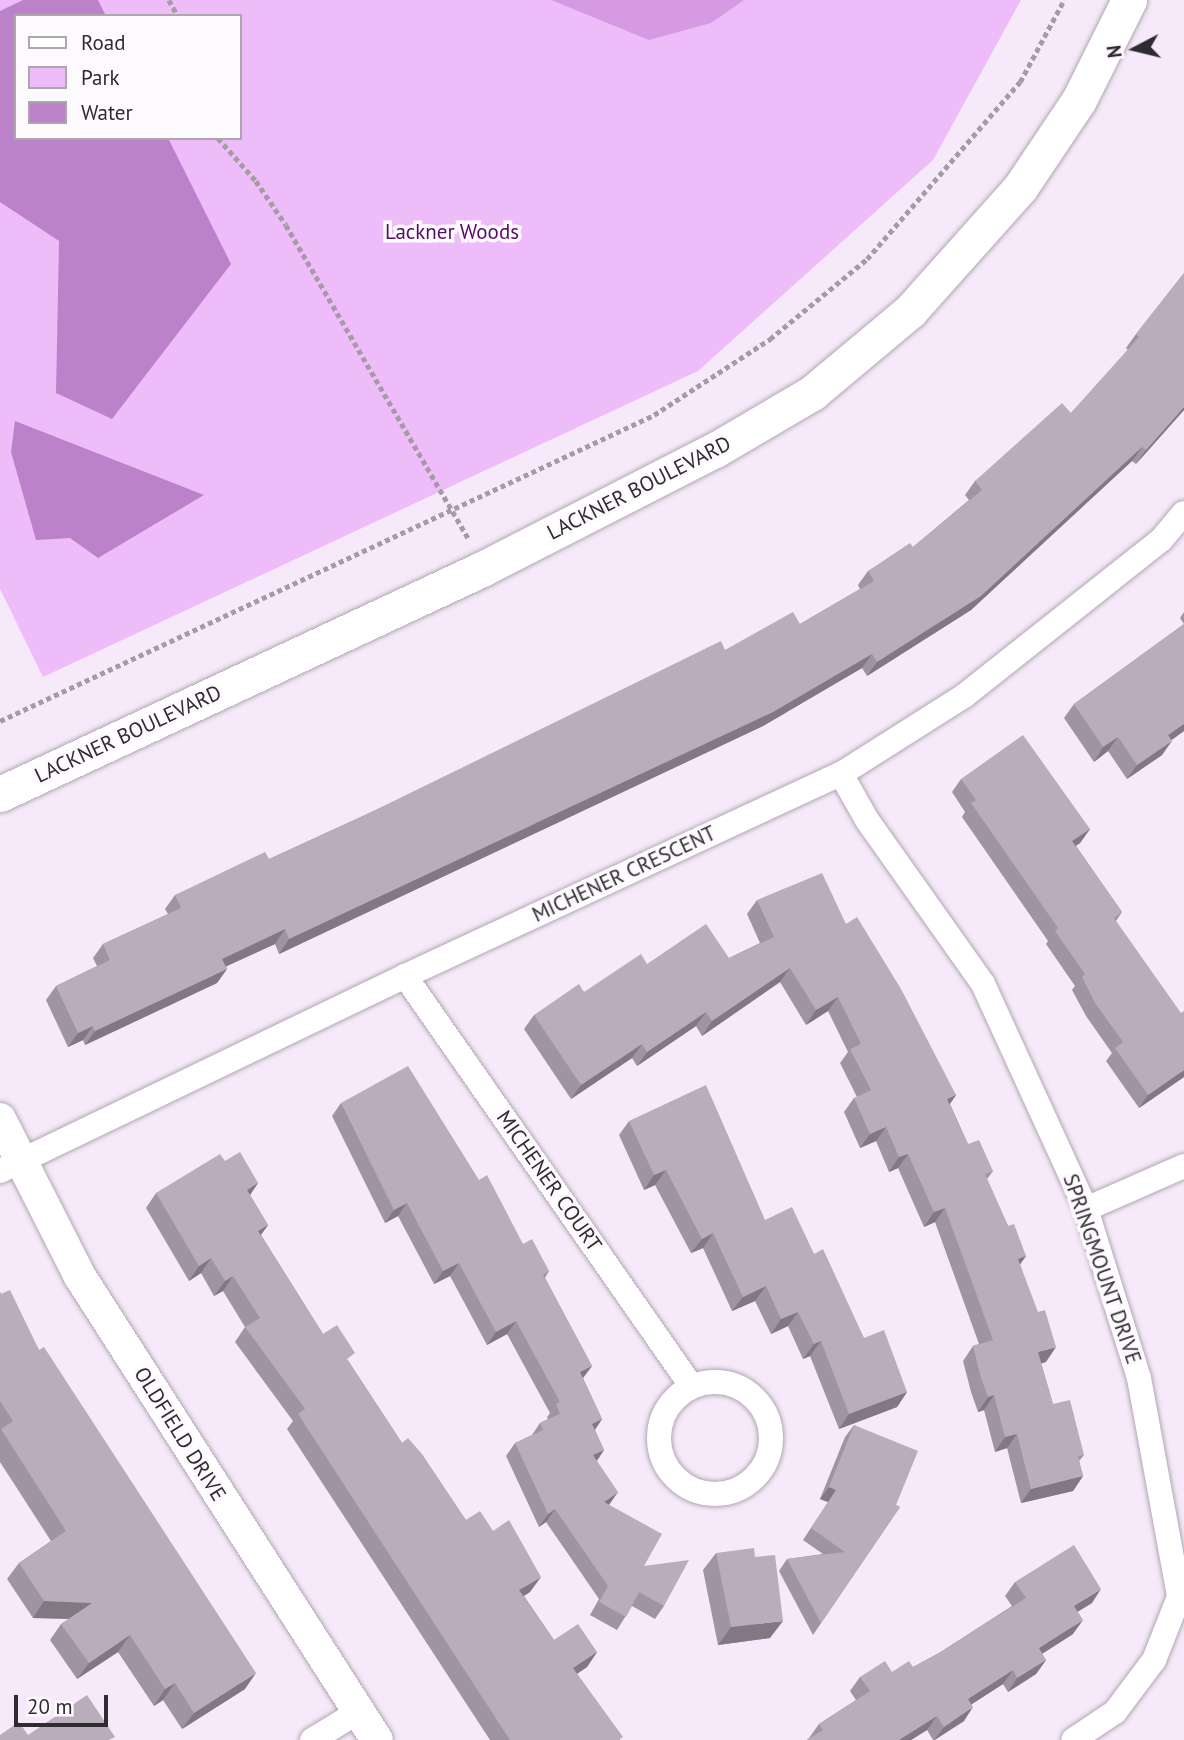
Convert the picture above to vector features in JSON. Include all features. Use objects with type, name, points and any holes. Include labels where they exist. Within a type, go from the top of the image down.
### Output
[{"type":"main road","name":"LACKNER BOULEVARD","points":[[0,794],[482,569],[715,450],[812,393],[910,311],[1020,188],[1080,100],[1129,0]]},
{"type":"street","name":"MICHENER CRESCENT","points":[[9,1167],[405,976],[841,774],[964,696],[1161,540],[1184,513]]},
{"type":"street","name":"SPRINGMOUNT DRIVE","points":[[841,774],[867,820],[983,985],[1086,1209],[1139,1378],[1182,1597],[1154,1660],[1115,1712],[1073,1740]]},
{"type":"street","name":"MICHENER COURT","points":[[405,976],[692,1387]]},
{"type":"street","name":"OLDFIELD DRIVE","points":[[0,1119],[9,1167],[377,1740]]},
{"type":"street","points":[[1086,1209],[1184,1166]]},
{"type":"street","points":[[731,1384],[755,1398],[766,1414],[772,1437],[769,1456],[756,1478],[740,1489],[716,1495],[697,1492],[667,1468],[660,1449],[660,1429],[666,1410],[692,1387],[731,1384]]},
{"type":"street","points":[[312,1740],[358,1712]]},
{"type":"path","points":[[0,721],[654,415],[770,339],[867,259],[1020,82],[1064,0]]},
{"type":"path","points":[[220,140],[257,181],[286,225],[454,508],[482,569]]},
{"type":"green space","name":"Lackner Woods","points":[[0,0],[1021,0],[933,160],[698,371],[43,677],[0,589]]},
{"type":"shaded area","points":[[551,0],[744,0],[711,23],[649,40]]},
{"type":"water","points":[[23,0],[98,0],[105,14],[14,14],[14,140],[169,140],[231,264],[112,419],[56,393],[59,241],[0,202],[0,11]]},
{"type":"water","points":[[15,421],[204,495],[98,558],[70,538],[36,540],[11,452]]},
{"type":"building","points":[[1184,273],[1184,407],[1146,450],[1142,447],[981,596],[877,662],[872,654],[773,712],[289,939],[285,929],[222,959],[227,969],[95,1031],[93,1026],[78,1033],[56,986],[110,960],[103,944],[181,908],[175,895],[265,852],[269,859],[359,818],[721,641],[725,650],[793,612],[800,624],[874,581],[868,571],[910,543],[913,547],[982,490],[975,481],[1062,403],[1071,413],[1139,337],[1136,334]]},
{"type":"building","points":[[1184,624],[1184,724],[1168,735],[1172,741],[1137,765],[1118,737],[1103,747],[1074,704]]},
{"type":"building","points":[[1023,735],[1090,829],[1072,841],[1122,912],[1114,918],[1181,1013],[1184,1011],[1184,1070],[1148,1095],[1115,1048],[1123,1042],[1095,1003],[1082,977],[1085,974],[1055,931],[1058,928],[971,803],[976,800],[961,779]]},
{"type":"building","points":[[822,873],[846,924],[857,917],[901,989],[956,1095],[947,1099],[968,1144],[979,1140],[993,1171],[985,1174],[1008,1226],[1014,1224],[1026,1256],[1018,1259],[1038,1312],[1045,1310],[1056,1347],[1038,1352],[1053,1404],[1070,1400],[1084,1455],[1078,1456],[1083,1476],[1031,1489],[1017,1434],[1005,1437],[994,1395],[988,1397],[981,1378],[973,1346],[993,1340],[945,1208],[934,1212],[908,1154],[899,1157],[886,1127],[870,1134],[854,1098],[871,1090],[850,1049],[861,1044],[838,997],[816,1010],[790,968],[712,1021],[706,1012],[647,1052],[642,1044],[581,1085],[534,1015],[579,984],[584,992],[641,954],[647,964],[706,924],[729,958],[774,937],[757,900]]},
{"type":"building","points":[[408,1066],[479,1180],[487,1175],[523,1244],[532,1239],[549,1271],[543,1275],[592,1366],[580,1372],[602,1419],[592,1424],[604,1450],[593,1455],[618,1492],[604,1502],[662,1534],[644,1566],[689,1560],[664,1606],[639,1592],[626,1617],[599,1602],[608,1586],[555,1509],[548,1514],[515,1443],[543,1430],[540,1423],[560,1414],[556,1404],[560,1402],[516,1321],[496,1332],[459,1263],[443,1271],[407,1203],[394,1210],[341,1103]]},
{"type":"building","points":[[706,1085],[765,1220],[792,1207],[814,1254],[823,1249],[864,1338],[884,1330],[907,1392],[849,1414],[821,1341],[814,1344],[798,1312],[781,1319],[766,1286],[743,1297],[713,1233],[702,1239],[666,1170],[654,1175],[629,1121]]},
{"type":"building","points":[[240,1152],[258,1183],[247,1190],[268,1225],[258,1231],[323,1334],[337,1325],[355,1353],[347,1359],[402,1443],[408,1438],[422,1454],[466,1520],[480,1511],[493,1531],[509,1520],[541,1577],[519,1590],[554,1640],[578,1624],[597,1652],[573,1668],[623,1737],[619,1740],[510,1740],[298,1414],[305,1409],[245,1327],[260,1318],[233,1276],[225,1281],[211,1258],[199,1266],[156,1193],[220,1154],[225,1161]]},
{"type":"building","points":[[10,1290],[39,1350],[44,1347],[256,1673],[194,1713],[175,1683],[165,1689],[130,1635],[89,1663],[61,1624],[92,1603],[44,1601],[19,1563],[66,1531],[1,1429],[13,1421],[0,1401],[0,1292],[1,1294]]},
{"type":"building","points":[[854,1425],[918,1451],[896,1505],[900,1507],[821,1623],[787,1559],[845,1552],[811,1528],[836,1490],[829,1487]]},
{"type":"building","points":[[1074,1545],[1101,1589],[1074,1606],[1083,1620],[1039,1648],[1046,1660],[1017,1678],[1013,1670],[968,1699],[973,1707],[944,1727],[937,1716],[899,1740],[807,1740],[823,1730],[819,1724],[870,1691],[860,1677],[885,1661],[892,1672],[909,1661],[913,1667],[939,1653],[1026,1598],[1015,1582]]},
{"type":"building","points":[[754,1548],[755,1557],[775,1555],[783,1621],[731,1627],[716,1553]]},
{"type":"building","points":[[87,1695],[115,1737],[109,1740],[0,1740],[0,1735],[19,1722],[28,1735]]}]
